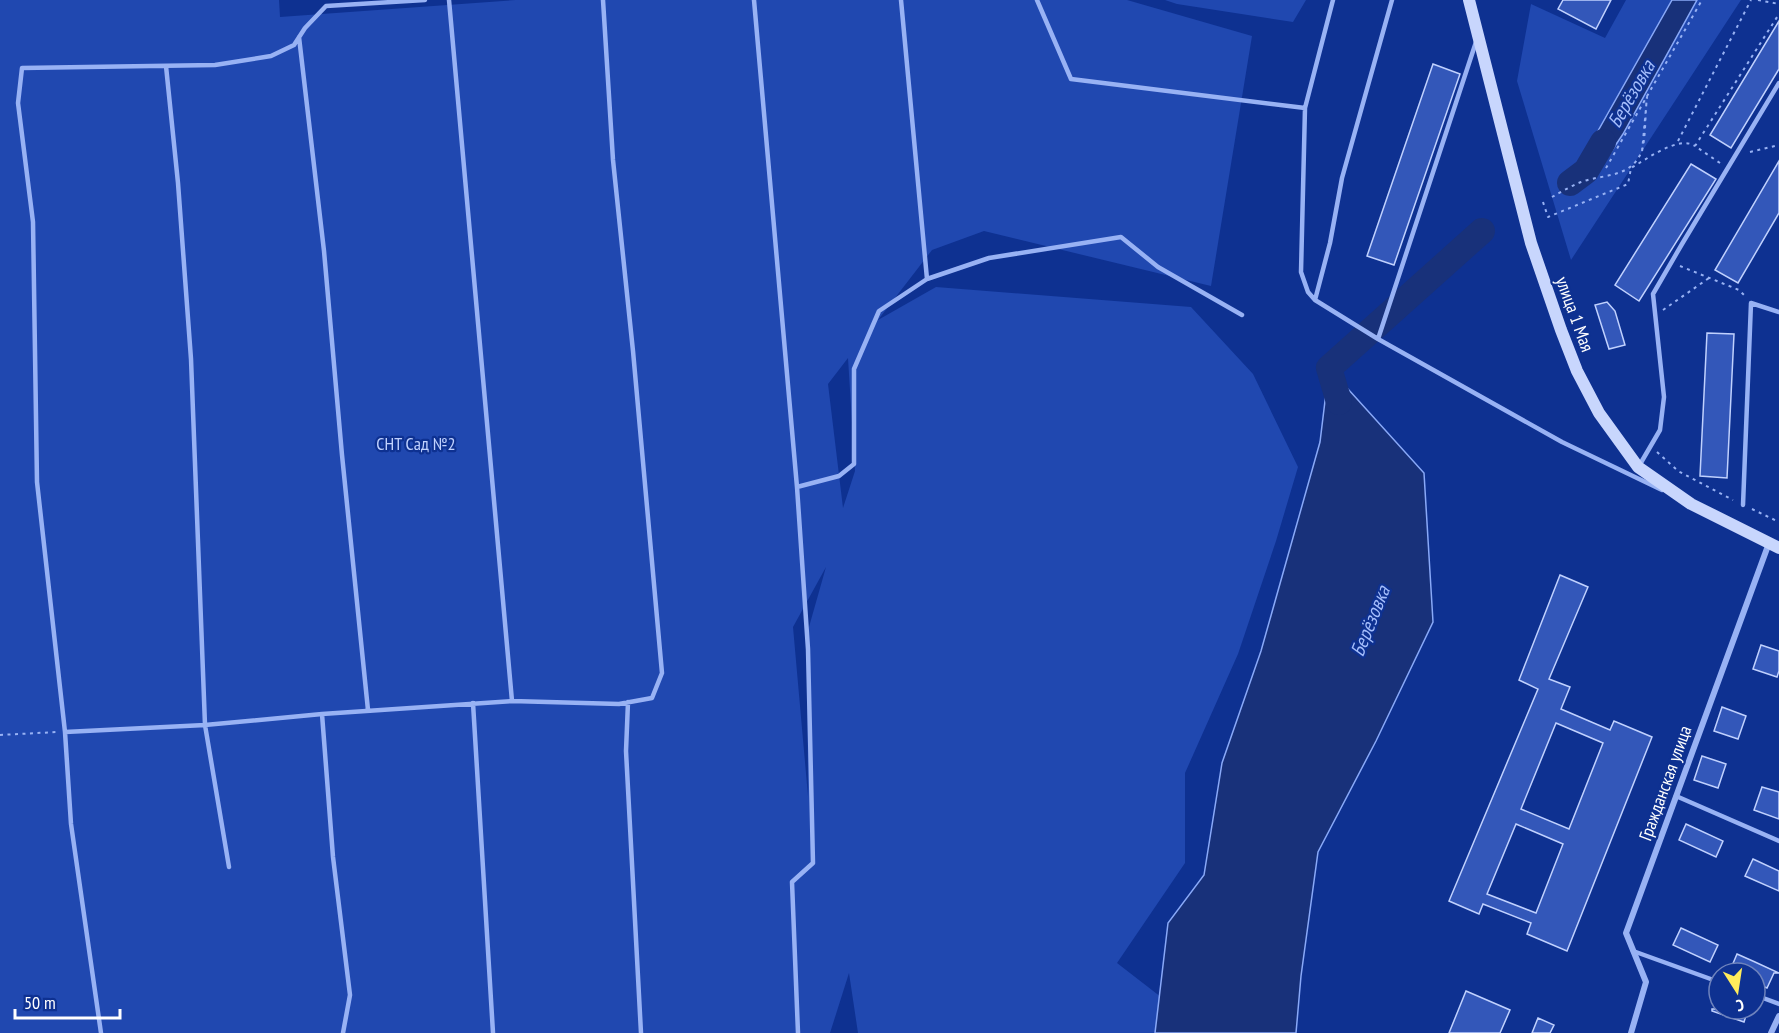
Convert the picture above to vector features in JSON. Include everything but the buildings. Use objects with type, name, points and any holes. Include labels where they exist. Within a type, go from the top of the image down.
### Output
[{"type":"main road","name":"улица 1 Мая","points":[[1469,0],[1531,243],[1577,371],[1599,413],[1638,467],[1690,504],[1774,546]]},
{"type":"street","name":"Гражданская улица","points":[[1634,1032],[1646,982],[1626,933],[1676,796],[1774,546]]},
{"type":"street","points":[[1771,1033],[1779,1016]]},
{"type":"lane","points":[[100,1033],[71,824],[65,732],[37,482],[33,222],[18,103],[22,68],[215,65],[272,56],[294,45],[326,6],[425,0]]},
{"type":"lane","points":[[449,0],[512,701]]},
{"type":"lane","points":[[65,732],[512,701],[589,704],[652,698],[662,673],[613,160],[603,0]]},
{"type":"lane","points":[[754,0],[797,487],[808,649],[813,863],[792,882],[798,1033]]},
{"type":"lane","points":[[902,0],[927,279]]},
{"type":"lane","points":[[1037,0],[1071,79],[1305,108]]},
{"type":"lane","points":[[1334,0],[1305,108],[1301,272],[1308,292],[1323,306],[1378,339],[1562,442],[1690,504]]},
{"type":"lane","points":[[1316,300],[1330,243],[1342,178],[1392,0]]},
{"type":"lane","points":[[1378,339],[1478,34]]},
{"type":"lane","points":[[299,37],[324,251],[368,710]]},
{"type":"lane","points":[[166,66],[179,195],[191,359],[205,724],[229,867]]},
{"type":"lane","points":[[1638,467],[1660,430],[1664,397],[1653,294],[1779,83]]},
{"type":"lane","points":[[797,487],[839,476],[854,464],[854,369],[879,310],[927,279],[989,258],[1121,237],[1158,267],[1242,315]]},
{"type":"lane","points":[[1743,505],[1751,303],[1779,312]]},
{"type":"lane","points":[[628,702],[626,751],[641,1033]]},
{"type":"lane","points":[[472,704],[493,1033]]},
{"type":"lane","points":[[322,714],[333,857],[350,995],[343,1033]]},
{"type":"lane","points":[[1676,796],[1779,841]]},
{"type":"lane","points":[[1633,951],[1707,978]]},
{"type":"path","points":[[1606,168],[1702,0]]},
{"type":"path","points":[[1678,143],[1752,0]]},
{"type":"path","points":[[1758,0],[1779,4]]},
{"type":"path","points":[[1695,146],[1779,14]]},
{"type":"path","points":[[1543,202],[1548,217],[1628,184],[1631,168],[1641,152],[1647,97]]},
{"type":"path","points":[[1552,197],[1582,182],[1624,172],[1678,143],[1690,142],[1727,168]]},
{"type":"path","points":[[1735,156],[1779,145]]},
{"type":"path","points":[[1672,262],[1739,290],[1751,303]]},
{"type":"path","points":[[1656,315],[1709,278]]},
{"type":"path","points":[[1650,446],[1678,471],[1779,522]]},
{"type":"path","points":[[0,735],[65,732]]},
{"type":"green space","name":"СНТ Сад №2","points":[[0,0],[279,0],[280,17],[516,0],[1127,0],[1252,36],[1211,286],[984,231],[932,250],[878,320],[936,287],[1191,307],[1253,374],[1298,467],[1238,654],[1185,773],[1185,863],[1117,963],[1170,1004],[1156,1033],[858,1033],[849,973],[830,1033],[0,1033]],"holes":[[[848,358],[855,471],[843,508],[828,384]],[[826,567],[807,634],[808,796],[793,627]]]},
{"type":"green space","points":[[1165,0],[1306,0],[1293,22],[1177,4]]},
{"type":"green space","points":[[1626,0],[1741,0],[1571,260],[1517,81],[1531,4],[1605,38]]},
{"type":"water","points":[[1672,0],[1697,0],[1623,134],[1595,176],[1586,171],[1581,161]]},
{"type":"water","points":[[1329,368],[1424,473],[1433,622],[1376,741],[1318,852],[1301,976],[1296,1033],[1155,1033],[1168,923],[1204,875],[1222,763],[1261,651],[1320,442]]},
{"type":"waterway","name":"Берёзовка","points":[[1570,183],[1586,171],[1603,142]]},
{"type":"waterway","name":"Берёзовка","points":[[1339,402],[1329,368],[1482,231]]}]
